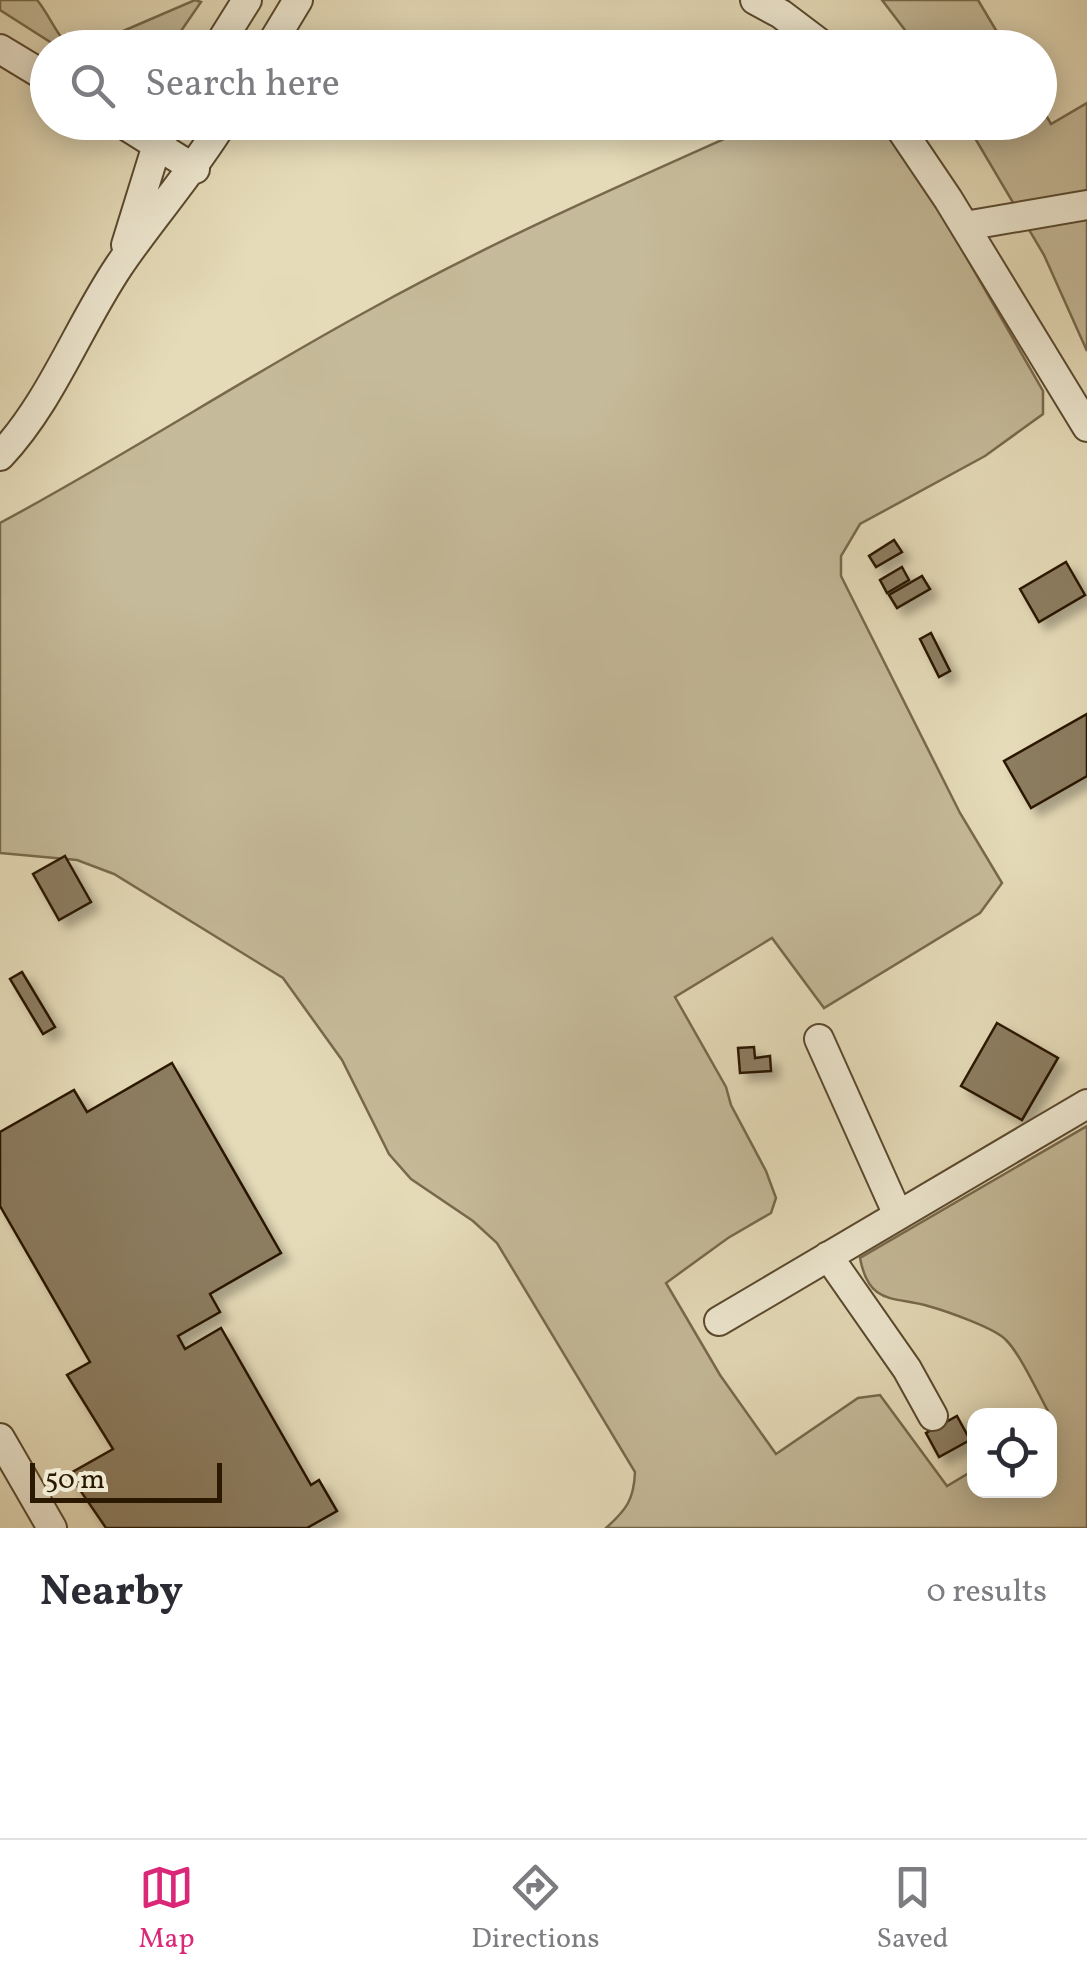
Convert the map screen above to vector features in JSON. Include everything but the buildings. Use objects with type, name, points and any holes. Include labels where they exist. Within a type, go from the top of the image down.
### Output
[{"type":"street","points":[[229,30],[247,0]]},
{"type":"street","points":[[755,0],[784,7],[808,30]]},
{"type":"street","points":[[279,30],[296,1]]},
{"type":"street","points":[[0,50],[30,68]]},
{"type":"street","points":[[120,266],[162,140]]},
{"type":"street","points":[[169,140],[194,169]]},
{"type":"street","points":[[0,456],[45,392],[120,266],[212,140]]},
{"type":"street","points":[[908,140],[1087,427]]},
{"type":"street","points":[[965,226],[1087,205]]},
{"type":"street","points":[[819,1038],[898,1215]]},
{"type":"street","points":[[719,1320],[1087,1104]]},
{"type":"street","points":[[828,1256],[898,1356],[933,1416]]},
{"type":"street","points":[[0,1438],[52,1528]]},
{"type":"shaded area","points":[[0,0],[37,0],[56,30],[31,30],[0,10]]},
{"type":"shaded area","points":[[195,0],[201,2],[182,30],[125,30]]},
{"type":"shaded area","points":[[882,0],[978,0],[996,30],[905,30]]},
{"type":"shaded area","points":[[1087,103],[1087,351],[1044,255],[976,140],[1057,140],[1057,120]]},
{"type":"shaded area","points":[[722,140],[891,140],[921,178],[1043,391],[1043,414],[985,456],[860,524],[841,556],[841,576],[960,813],[1002,883],[980,913],[824,1008],[772,938],[675,997],[726,1087],[776,1198],[771,1213],[728,1238],[666,1283],[720,1375],[776,1454],[858,1398],[880,1395],[947,1486],[967,1474],[967,1498],[1057,1498],[1057,1408],[1047,1408],[1012,1347],[1000,1335],[970,1320],[877,1292],[864,1273],[860,1258],[1087,1126],[1087,1528],[606,1528],[628,1504],[635,1472],[497,1243],[473,1221],[411,1179],[389,1154],[342,1060],[283,978],[114,874],[77,860],[0,853],[0,523],[322,336],[465,260]]}]
